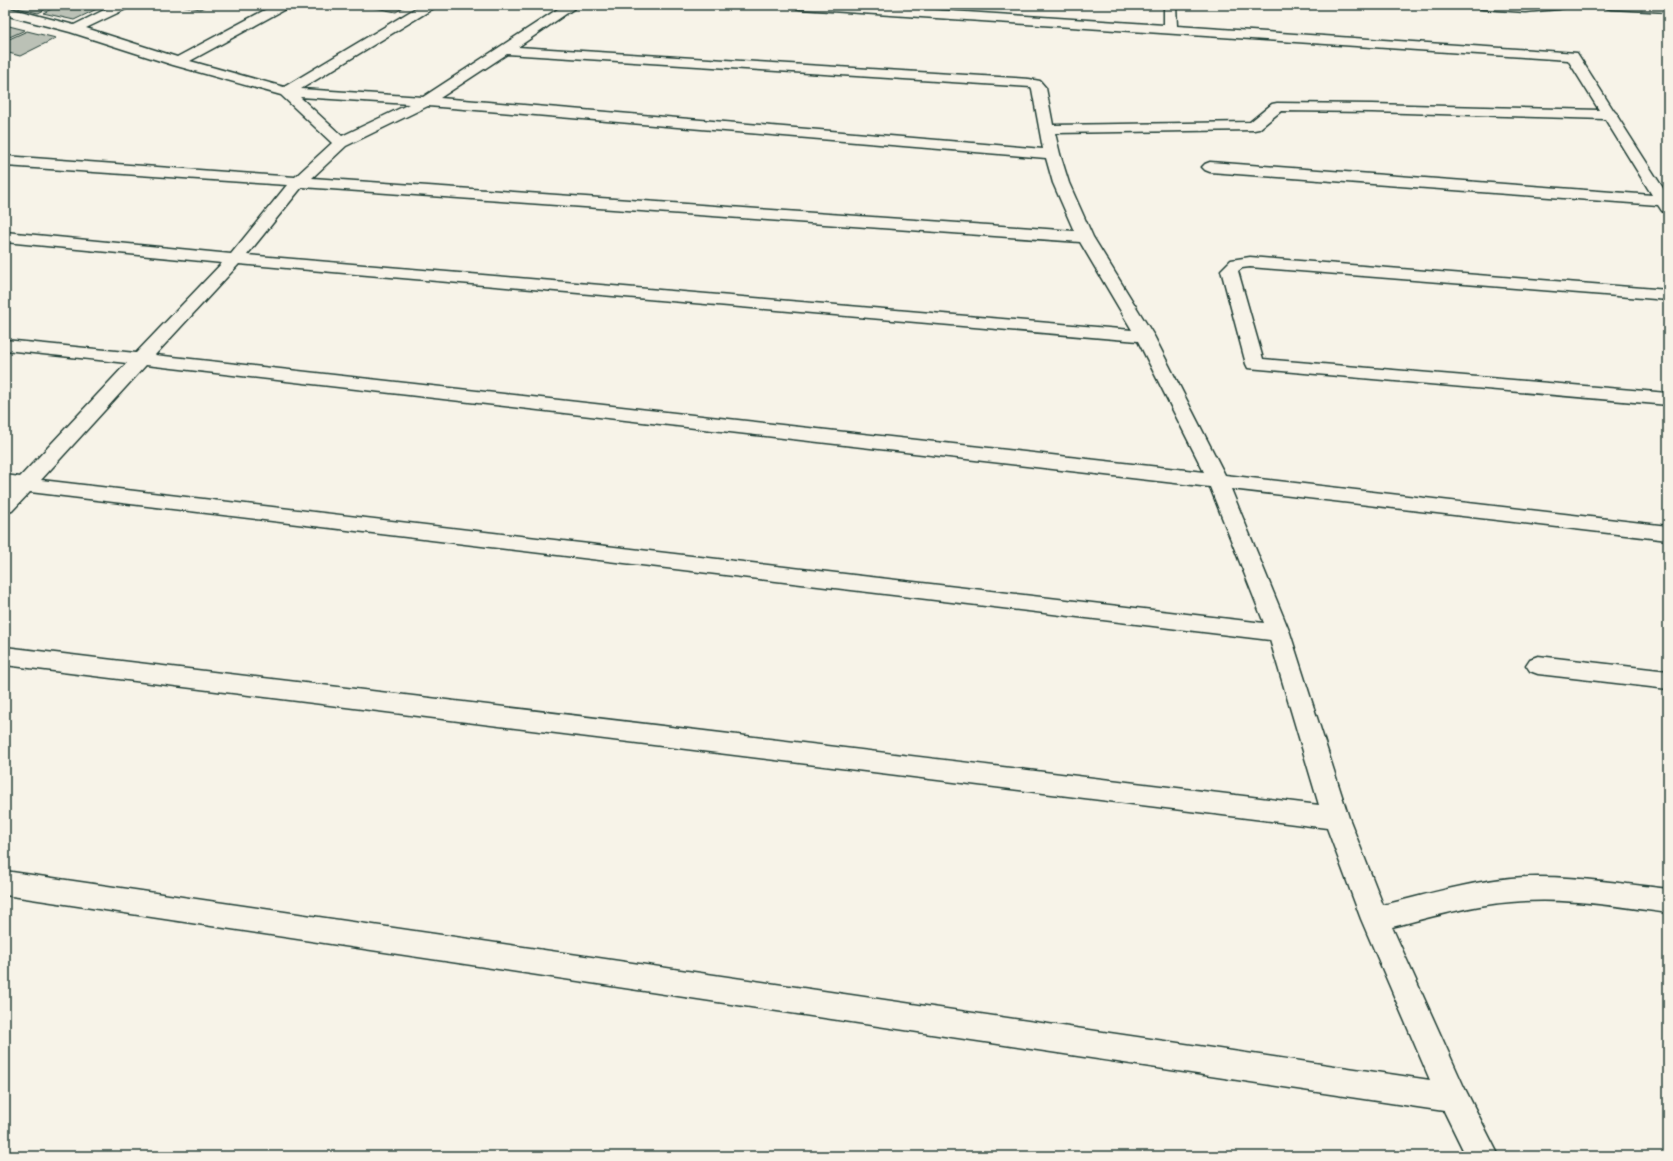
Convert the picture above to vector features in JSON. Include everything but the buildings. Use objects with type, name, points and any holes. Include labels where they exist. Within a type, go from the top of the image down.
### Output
[{"type":"street","points":[[75,29],[124,5]]},
{"type":"street","points":[[178,62],[283,5]]},
{"type":"street","points":[[286,92],[430,5]]},
{"type":"street","points":[[5,506],[15,483],[141,358],[235,259],[297,183],[341,143],[425,102],[507,50],[573,5]]},
{"type":"street","points":[[800,5],[1572,56],[1611,115],[1666,204]]},
{"type":"street","points":[[1170,5],[1171,29]]},
{"type":"street","points":[[1483,5],[1525,8],[1559,5]]},
{"type":"street","points":[[1612,5],[1668,8]]},
{"type":"street","points":[[5,10],[75,29],[178,62],[286,92],[362,96],[1052,154]]},
{"type":"street","points":[[507,50],[1029,83],[1035,84],[1039,88],[1052,154],[1061,183],[1085,237],[1145,336],[1218,481],[1279,633],[1336,818],[1376,919],[1453,1098],[1483,1156]]},
{"type":"street","points":[[286,92],[341,143]]},
{"type":"street","points":[[1047,129],[1254,126],[1277,107],[1372,108],[1611,115]]},
{"type":"street","points":[[5,162],[1085,237]]},
{"type":"street","points":[[1210,167],[1666,204]]},
{"type":"street","points":[[5,237],[235,259],[1145,336]]},
{"type":"street","points":[[1668,295],[1250,262],[1237,264],[1229,270],[1255,364],[1668,399]]},
{"type":"street","points":[[5,345],[141,358],[1668,533]]},
{"type":"street","points":[[15,483],[1279,633]]},
{"type":"street","points":[[5,656],[1336,818]]},
{"type":"street","points":[[1538,665],[1668,680]]},
{"type":"street","points":[[5,883],[1453,1098]]},
{"type":"street","points":[[1376,919],[1469,897],[1510,890],[1564,889],[1668,901]]}]
